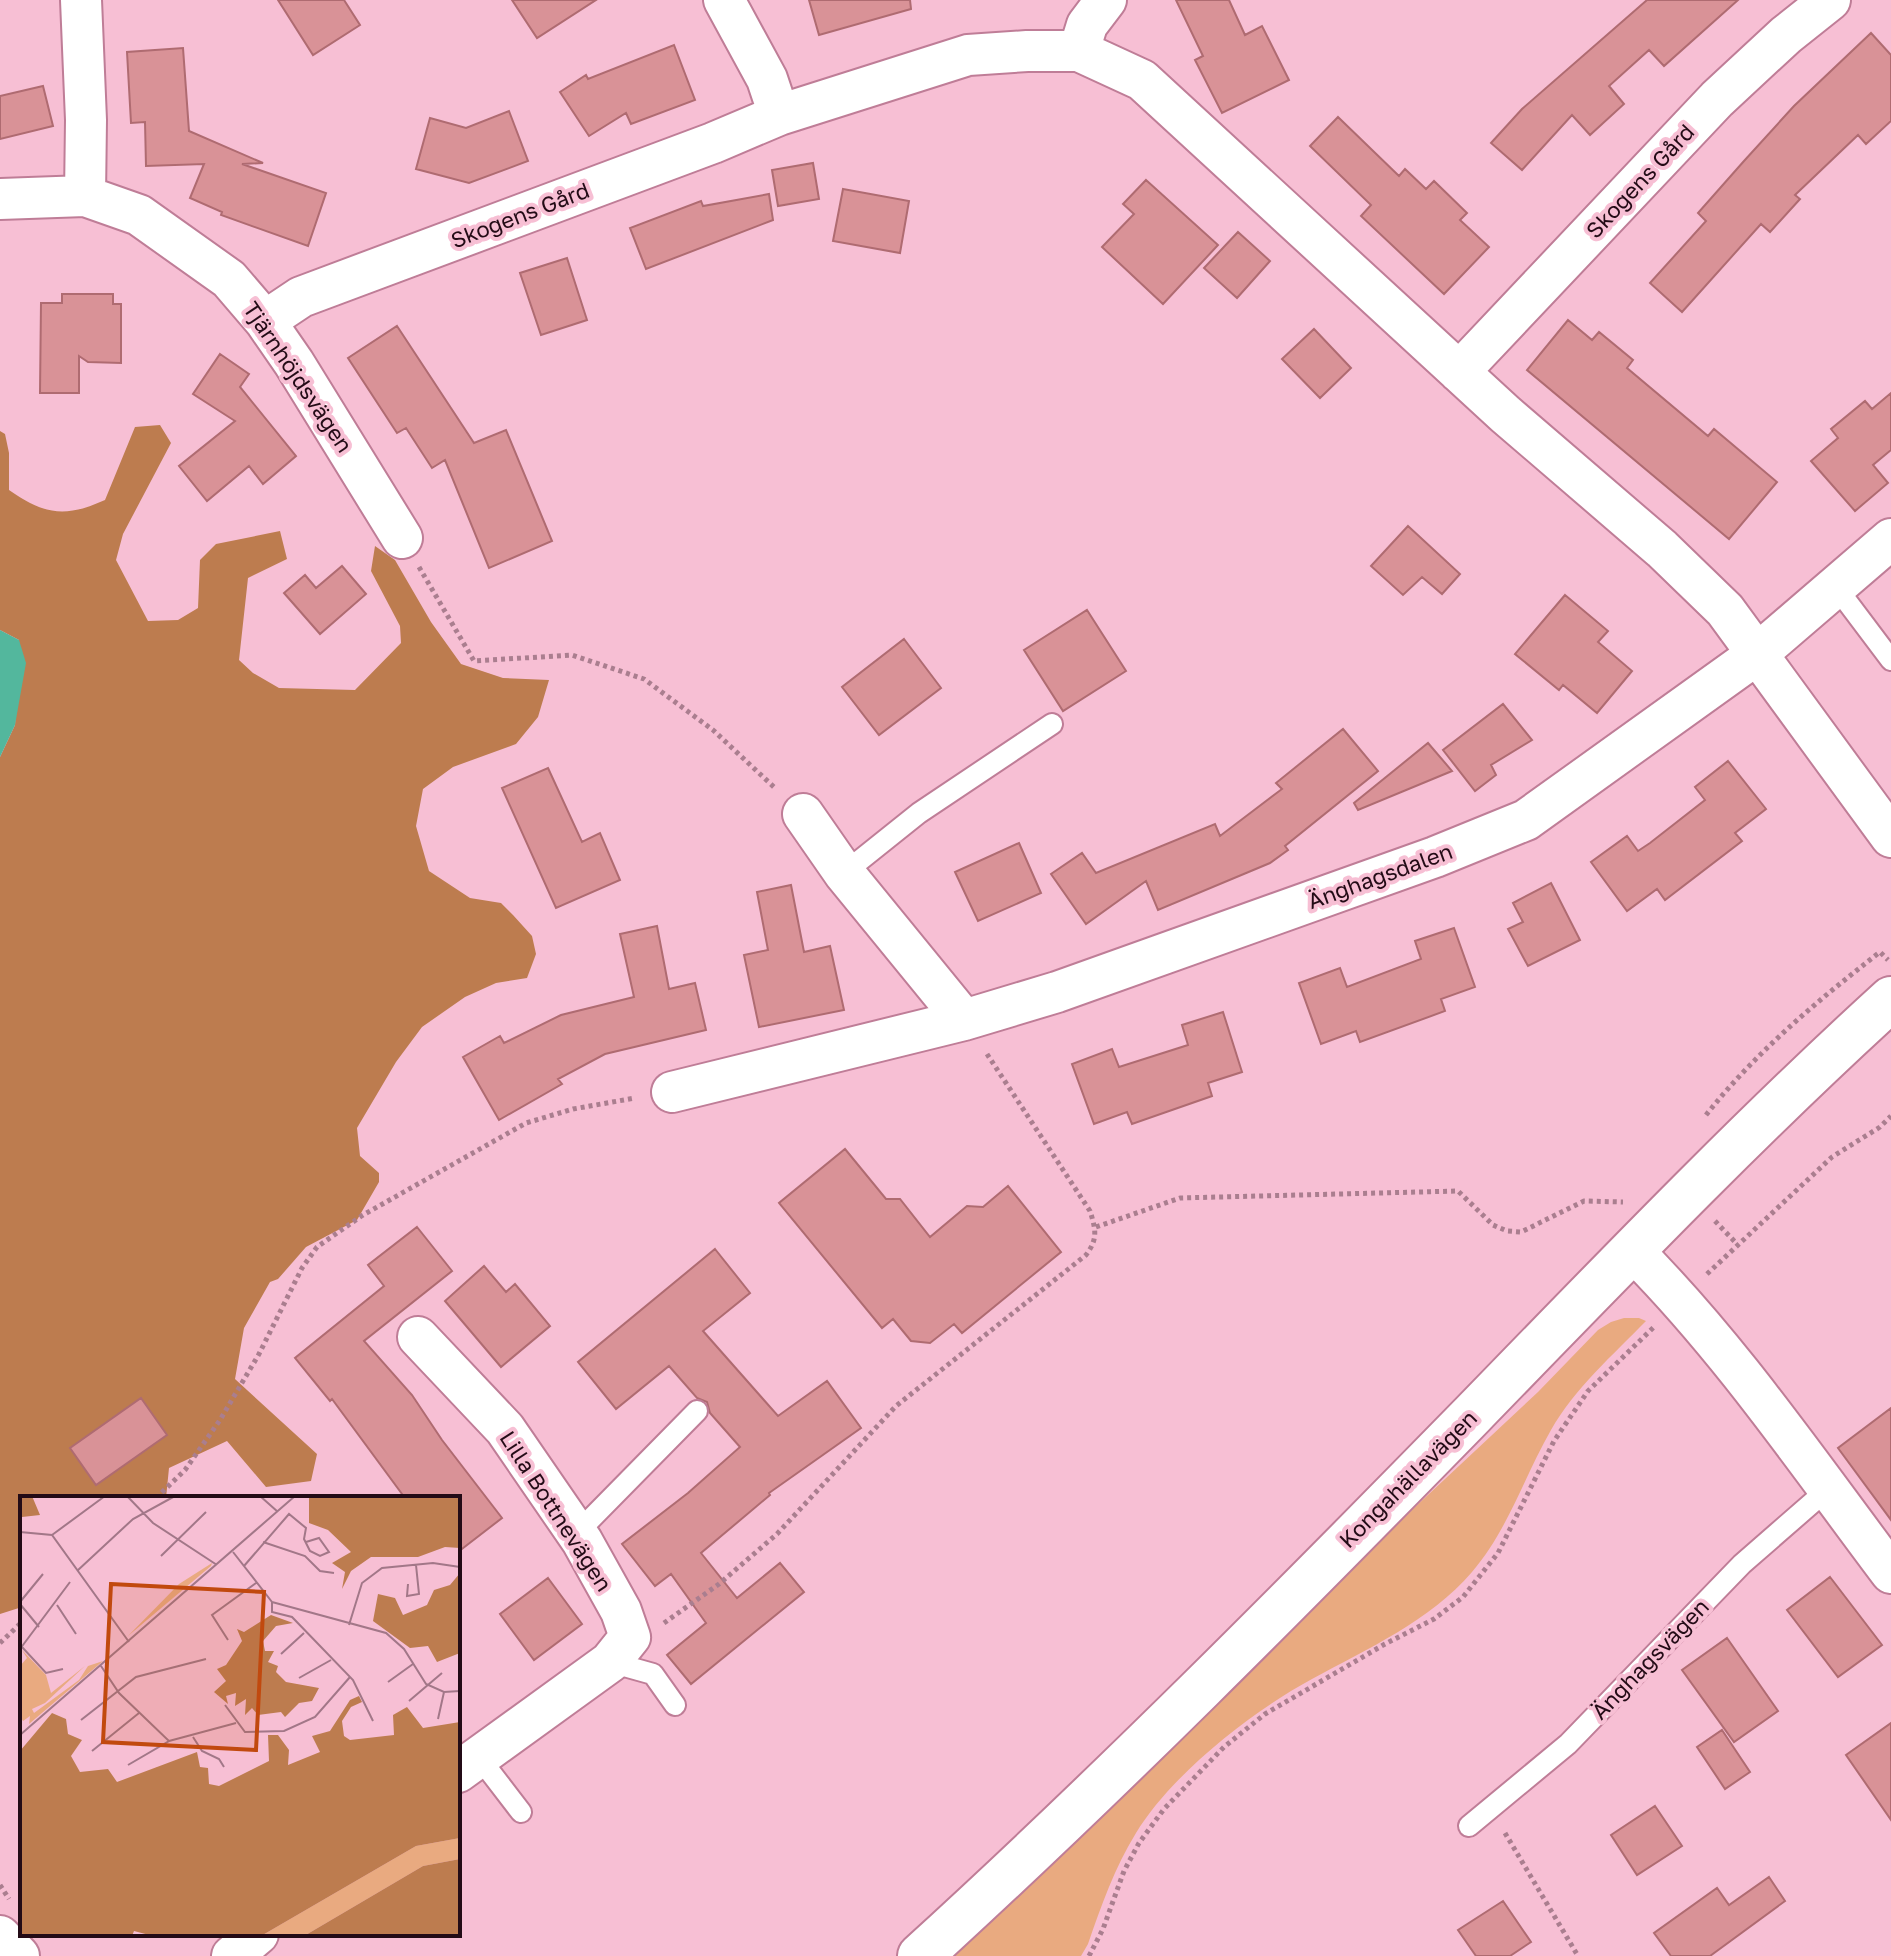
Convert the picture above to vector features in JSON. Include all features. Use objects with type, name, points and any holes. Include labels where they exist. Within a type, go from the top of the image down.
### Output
[{"type":"street","points":[[81,0],[86,120],[85,196]]},
{"type":"street","points":[[724,0],[767,79],[779,115]]},
{"type":"street","points":[[1079,51],[1087,25],[1106,0]]},
{"type":"street","name":"Skogens Gård","points":[[1459,372],[1717,99],[1786,35],[1830,0]]},
{"type":"street","name":"Skogens Gård","points":[[265,321],[301,297],[713,143],[779,115],[968,55],[1079,51],[1142,80],[1459,372],[1662,549],[1725,610],[1891,837]]},
{"type":"street","name":"Tjärnhöjdsvägen","points":[[0,199],[85,196],[139,215],[229,279],[265,321],[402,538]]},
{"type":"street","points":[[1756,655],[1891,539]]},
{"type":"street","name":"Änghagsdalen","points":[[672,1092],[964,1020],[1071,988],[1435,857],[1526,820],[1756,655]]},
{"type":"street","points":[[803,814],[844,873],[964,1020]]},
{"type":"street","name":"Kongahällavägen","points":[[920,1956],[1166,1722],[1632,1250],[1891,999]]},
{"type":"street","points":[[1632,1250],[1682,1301],[1891,1573]]},
{"type":"street","name":"Lilla Bottnevägen","points":[[418,1337],[505,1429],[577,1533],[621,1611],[620,1650]]},
{"type":"street","points":[[468,1764],[620,1650]]},
{"type":"street","points":[[0,1936],[19,1956]]},
{"type":"street","points":[[232,1956],[256,1936]]},
{"type":"lane","points":[[1836,587],[1891,660]]},
{"type":"lane","points":[[844,873],[919,813],[1052,724]]},
{"type":"lane","points":[[577,1533],[697,1411]]},
{"type":"lane","name":"Änghagsvägen","points":[[1469,1826],[1568,1744],[1742,1564],[1828,1489]]},
{"type":"lane","points":[[620,1650],[653,1674],[675,1705]]},
{"type":"lane","points":[[468,1764],[521,1812]]},
{"type":"path","points":[[402,538],[474,661],[572,655],[644,679],[713,730],[803,814]]},
{"type":"path","points":[[620,1650],[719,1584],[777,1534],[896,1406],[1086,1255],[1096,1241],[1096,1227],[1090,1211],[964,1020]]},
{"type":"path","points":[[158,1496],[185,1470],[220,1420],[259,1354],[302,1268],[317,1247],[363,1215],[526,1123],[573,1109],[672,1092]]},
{"type":"path","points":[[1089,1956],[1103,1929],[1124,1871],[1139,1843],[1164,1809],[1224,1747],[1265,1714],[1434,1619],[1463,1597],[1498,1553],[1554,1441],[1588,1391],[1737,1244],[1832,1157],[1880,1127],[1891,1116]]},
{"type":"path","points":[[1096,1227],[1180,1198],[1230,1195],[1458,1191],[1493,1225],[1507,1231],[1521,1232],[1584,1201],[1625,1203]]},
{"type":"path","points":[[0,1643],[20,1624]]},
{"type":"path","points":[[1499,1822],[1578,1956]]},
{"type":"shaded area","points":[[160,425],[171,443],[123,534],[116,560],[148,621],[178,620],[198,608],[200,560],[216,544],[280,531],[287,559],[248,578],[239,660],[253,673],[279,688],[355,690],[401,643],[400,626],[371,571],[375,546],[395,560],[431,622],[461,664],[503,678],[549,680],[538,717],[516,744],[453,767],[423,789],[416,826],[429,871],[470,898],[501,903],[532,936],[536,954],[527,978],[496,983],[465,997],[422,1027],[396,1062],[357,1128],[360,1156],[379,1173],[379,1182],[357,1220],[306,1247],[278,1279],[270,1282],[244,1328],[235,1379],[317,1454],[311,1481],[266,1487],[227,1441],[169,1468],[166,1496],[20,1496],[20,1608],[0,1614],[0,757],[15,725],[19,640],[0,630],[0,431],[5,434],[9,453],[9,490],[45,509],[67,511],[105,500],[135,427]]},
{"type":"shaded area","points":[[0,630],[19,640],[26,663],[15,725],[0,757]]},
{"type":"shaded area","points":[[1624,1318],[1646,1321],[1571,1400],[1541,1448],[1496,1539],[1472,1572],[1417,1619],[1288,1693],[1239,1727],[1191,1767],[1151,1811],[1128,1846],[1081,1956],[954,1956],[1257,1666],[1598,1330]]},
{"type":"building","points":[[278,0],[344,0],[360,25],[313,55]]},
{"type":"building","points":[[512,0],[596,0],[537,38]]},
{"type":"building","points":[[809,0],[910,0],[911,9],[819,35]]},
{"type":"building","points":[[1176,0],[1229,0],[1245,35],[1262,26],[1289,80],[1222,113],[1195,60],[1203,56]]},
{"type":"building","points":[[1647,0],[1738,0],[1664,66],[1649,50],[1609,86],[1624,104],[1590,135],[1572,115],[1522,170],[1491,143],[1522,109]]},
{"type":"building","points":[[1871,33],[1891,55],[1891,121],[1866,144],[1858,135],[1795,195],[1800,199],[1770,232],[1761,224],[1682,312],[1650,283],[1706,221],[1698,213],[1794,106]]},
{"type":"building","points":[[674,45],[695,100],[631,124],[626,113],[589,136],[560,92],[586,75],[588,79]]},
{"type":"building","points":[[183,48],[189,131],[263,163],[242,164],[326,193],[308,246],[221,215],[222,212],[190,198],[204,164],[146,166],[145,122],[131,123],[127,52]]},
{"type":"building","points":[[43,86],[53,126],[0,139],[0,96]]},
{"type":"building","points":[[509,111],[528,161],[469,183],[416,169],[430,118],[466,128]]},
{"type":"building","points":[[1338,117],[1399,176],[1405,169],[1426,189],[1434,181],[1467,213],[1460,220],[1489,247],[1444,294],[1361,216],[1371,205],[1310,146]]},
{"type":"building","points":[[813,163],[819,199],[778,206],[772,170]]},
{"type":"building","points":[[1146,180],[1218,245],[1163,304],[1102,247],[1134,214],[1123,204]]},
{"type":"building","points":[[843,189],[909,201],[900,253],[833,241]]},
{"type":"building","points":[[769,194],[773,220],[646,269],[630,228],[701,201],[703,206]]},
{"type":"building","points":[[1238,232],[1270,261],[1237,298],[1204,268]]},
{"type":"building","points":[[567,258],[587,320],[541,335],[520,273]]},
{"type":"building","points":[[62,294],[113,294],[113,304],[121,304],[121,363],[88,362],[79,356],[79,393],[40,393],[41,303],[62,303]]},
{"type":"building","points":[[1568,320],[1592,340],[1599,332],[1633,360],[1627,368],[1708,436],[1714,429],[1777,482],[1729,539],[1527,370]]},
{"type":"building","points":[[397,326],[474,443],[506,430],[552,541],[489,568],[445,460],[432,468],[406,428],[397,433],[348,358]]},
{"type":"building","points":[[1314,329],[1351,368],[1320,398],[1282,359]]},
{"type":"building","points":[[220,354],[249,374],[240,387],[296,456],[263,484],[249,466],[207,501],[179,466],[235,421],[193,394]]},
{"type":"building","points":[[1891,393],[1891,450],[1873,465],[1888,483],[1855,511],[1811,461],[1838,438],[1831,429],[1865,401],[1872,409]]},
{"type":"building","points":[[1408,526],[1460,574],[1442,594],[1422,577],[1403,595],[1371,566]]},
{"type":"building","points":[[342,566],[366,594],[320,634],[284,593],[305,575],[316,588]]},
{"type":"building","points":[[1565,595],[1608,631],[1598,642],[1632,671],[1597,713],[1563,685],[1559,690],[1515,654]]},
{"type":"building","points":[[1087,610],[1126,671],[1063,711],[1024,650]]},
{"type":"building","points":[[904,639],[941,688],[879,735],[842,687]]},
{"type":"building","points":[[1503,704],[1532,740],[1491,765],[1496,775],[1475,791],[1443,750]]},
{"type":"building","points":[[1343,729],[1378,771],[1285,846],[1288,850],[1270,863],[1158,910],[1146,881],[1086,924],[1051,874],[1082,853],[1096,873],[1215,824],[1220,836],[1282,789],[1276,783]]},
{"type":"building","points":[[1428,743],[1452,771],[1358,810],[1354,803]]},
{"type":"building","points":[[1728,761],[1766,809],[1735,833],[1742,841],[1665,900],[1657,889],[1627,911],[1591,862],[1627,836],[1638,851],[1650,843],[1705,800],[1695,787]]},
{"type":"building","points":[[548,768],[582,842],[600,833],[620,880],[556,908],[502,788]]},
{"type":"building","points":[[1019,843],[1041,893],[978,921],[955,872]]},
{"type":"building","points":[[1551,883],[1580,940],[1528,966],[1508,929],[1523,922],[1513,903]]},
{"type":"building","points":[[791,885],[804,952],[830,946],[844,1010],[759,1027],[744,955],[768,950],[757,892]]},
{"type":"building","points":[[657,926],[669,989],[695,983],[706,1030],[605,1054],[558,1079],[562,1084],[499,1120],[463,1057],[500,1036],[504,1043],[561,1015],[634,997],[620,934]]},
{"type":"building","points":[[1454,928],[1475,987],[1441,999],[1445,1011],[1360,1042],[1356,1031],[1321,1044],[1299,983],[1340,968],[1347,987],[1421,959],[1415,941]]},
{"type":"building","points":[[1223,1012],[1242,1072],[1208,1083],[1212,1096],[1132,1124],[1127,1112],[1094,1124],[1072,1064],[1112,1049],[1119,1067],[1188,1045],[1182,1025]]},
{"type":"building","points":[[845,1149],[886,1199],[900,1199],[930,1237],[967,1206],[983,1207],[1008,1186],[1061,1252],[962,1333],[954,1324],[930,1343],[911,1341],[893,1319],[882,1328],[779,1203]]},
{"type":"building","points":[[417,1227],[452,1271],[364,1341],[412,1395],[502,1518],[460,1550],[460,1496],[404,1496],[332,1399],[330,1401],[295,1358],[384,1286],[368,1265]]},
{"type":"building","points":[[715,1249],[750,1293],[703,1331],[778,1416],[827,1381],[861,1428],[769,1493],[701,1553],[737,1598],[780,1563],[804,1592],[691,1684],[667,1655],[706,1623],[671,1574],[655,1586],[622,1544],[688,1493],[740,1447],[710,1413],[707,1402],[697,1398],[669,1366],[616,1409],[578,1362]]},
{"type":"building","points":[[484,1266],[506,1292],[515,1284],[550,1326],[501,1367],[445,1301]]},
{"type":"building","points":[[141,1398],[167,1435],[96,1485],[70,1448]]},
{"type":"building","points":[[1891,1408],[1891,1520],[1838,1448]]},
{"type":"building","points":[[1830,1577],[1882,1645],[1838,1677],[1787,1610]]},
{"type":"building","points":[[548,1578],[582,1624],[534,1660],[500,1614]]},
{"type":"building","points":[[1727,1638],[1778,1711],[1734,1742],[1682,1670]]},
{"type":"building","points":[[1891,1723],[1891,1820],[1846,1755]]},
{"type":"building","points":[[1722,1730],[1750,1772],[1725,1789],[1697,1747]]},
{"type":"building","points":[[1655,1806],[1682,1846],[1637,1875],[1611,1835]]},
{"type":"building","points":[[1769,1877],[1785,1901],[1710,1956],[1671,1956],[1654,1933],[1717,1888],[1729,1905]]},
{"type":"building","points":[[1503,1901],[1531,1942],[1510,1956],[1476,1956],[1458,1930]]}]
